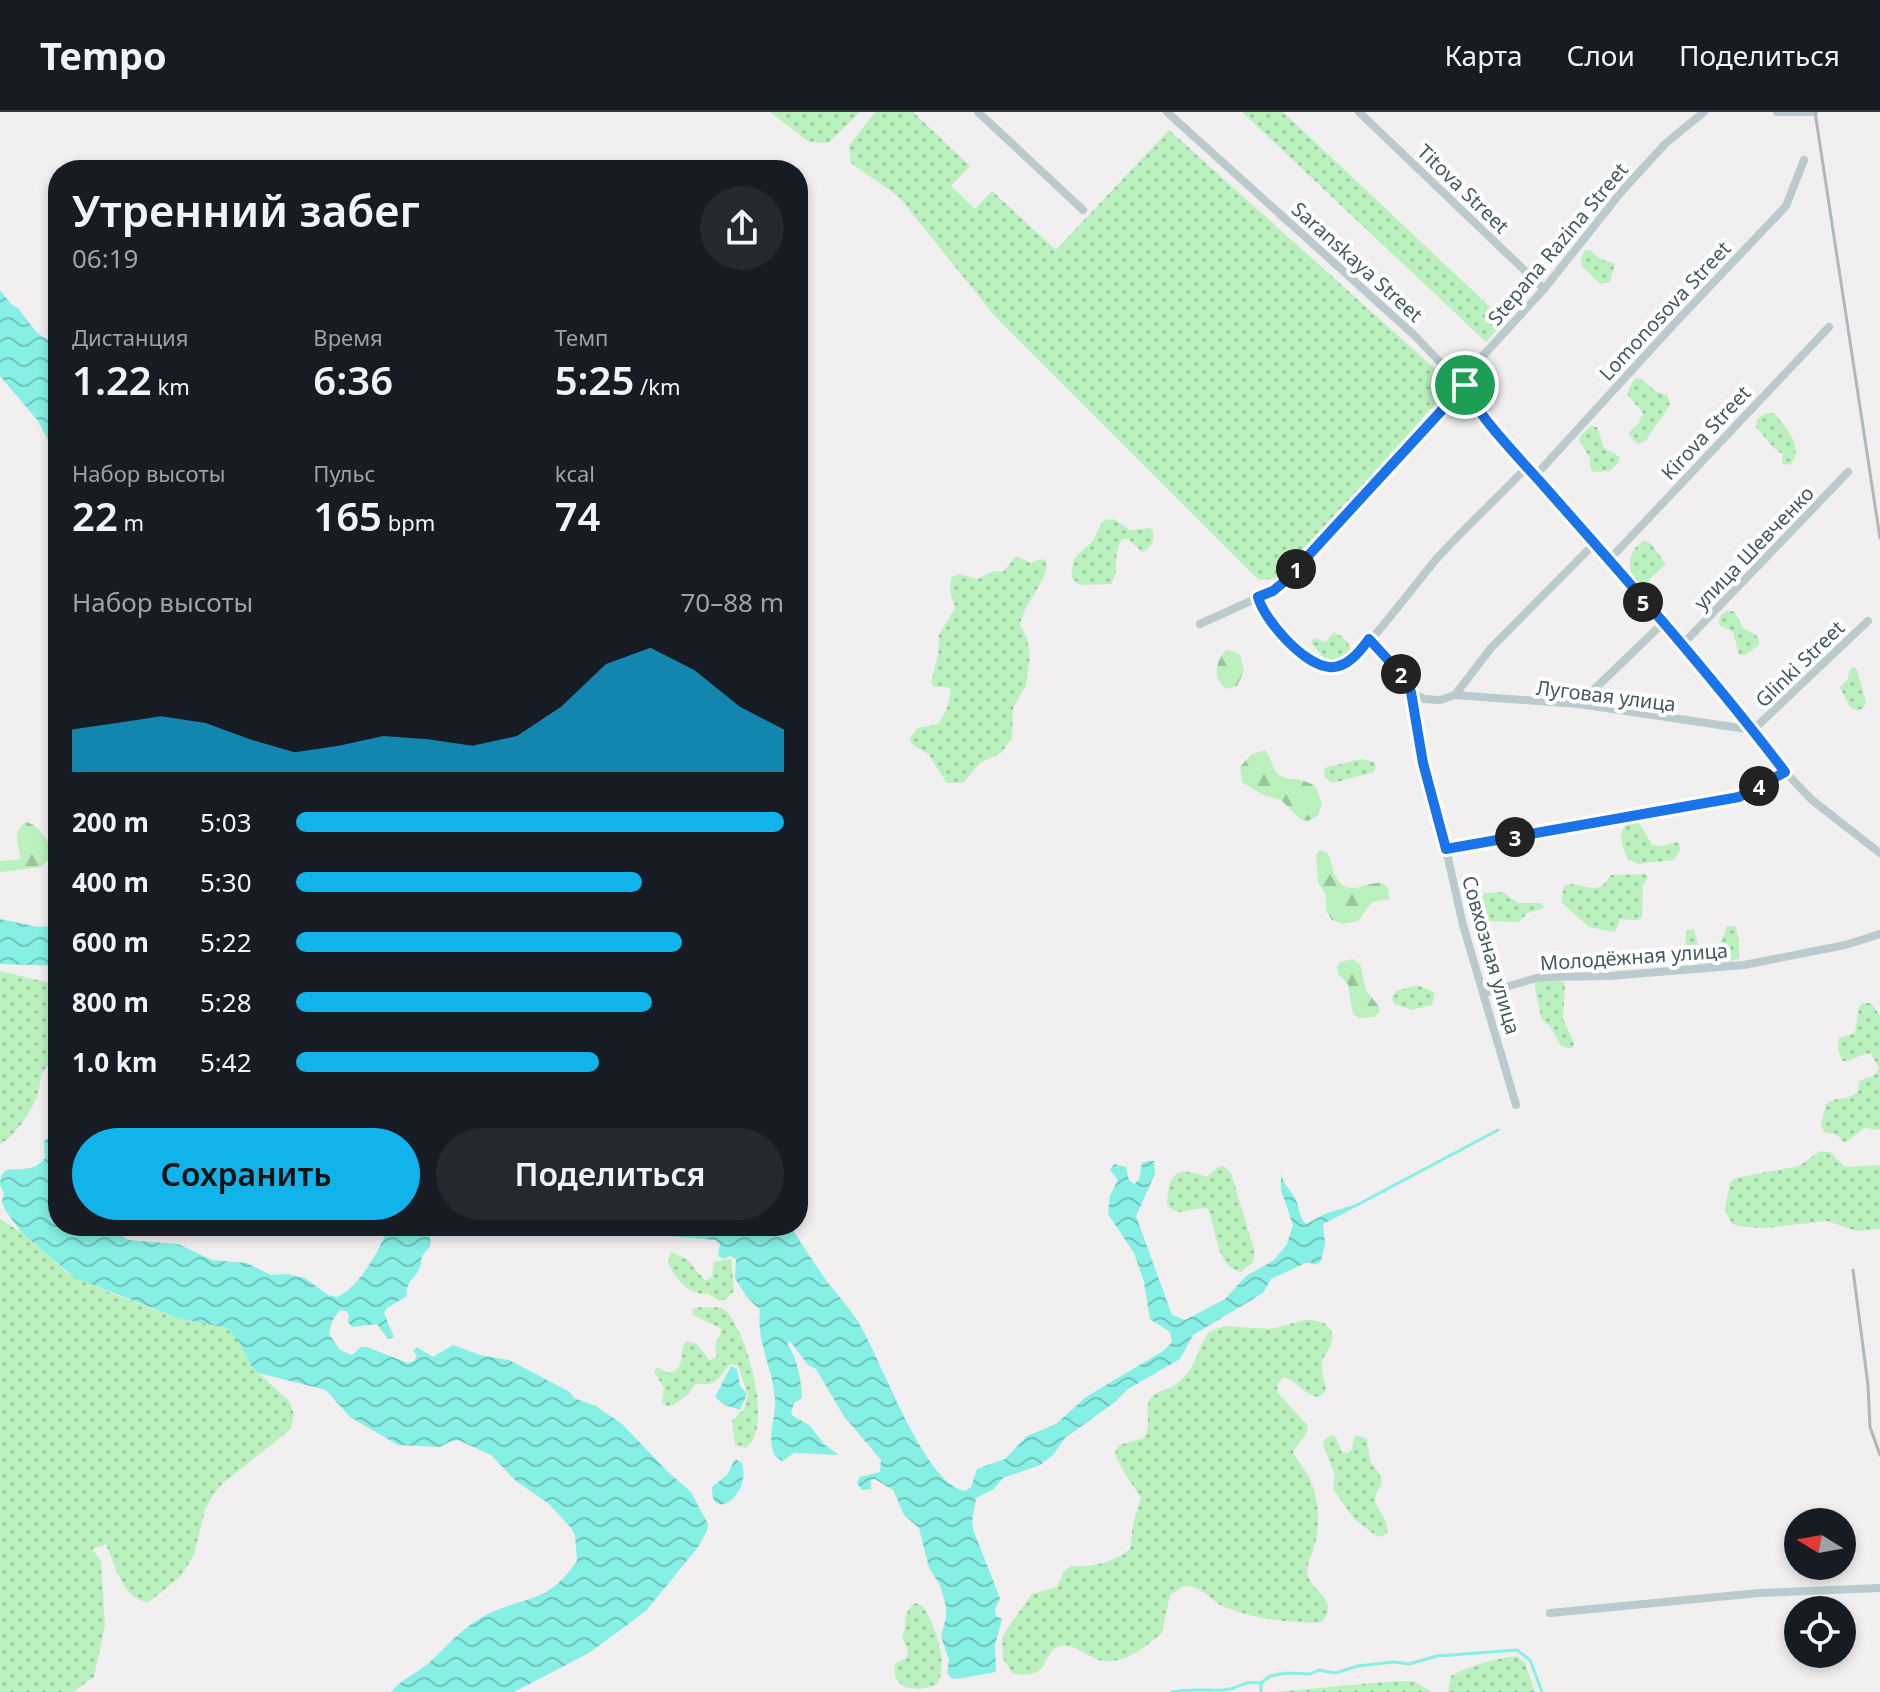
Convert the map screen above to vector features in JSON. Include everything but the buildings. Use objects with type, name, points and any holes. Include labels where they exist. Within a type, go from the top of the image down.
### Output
[{"type":"street","points":[[978,112],[1083,210]]},
{"type":"street","name":"Saranskaya Street","points":[[1167,112],[1414,335],[1465,385],[1527,467],[1682,645],[1785,772],[1812,800],[1880,853]]},
{"type":"street","name":"Titova Street","points":[[1359,112],[1544,289]]},
{"type":"street","name":"Stepana Razina Street","points":[[1200,624],[1273,591],[1285,581],[1465,385],[1470,370],[1544,289],[1631,181],[1666,143],[1704,112]]},
{"type":"street","points":[[1777,112],[1814,112]]},
{"type":"street","name":"Lomonosova Street","points":[[1535,476],[1786,206],[1804,160]]},
{"type":"street","name":"Kirova Street","points":[[1608,561],[1829,327]]},
{"type":"street","points":[[1258,597],[1266,617],[1297,650],[1332,668],[1350,661],[1439,556],[1527,467]]},
{"type":"street","name":"улица Шевченко","points":[[1682,645],[1848,472]]},
{"type":"street","points":[[1411,692],[1424,699],[1440,700],[1455,695],[1491,648],[1593,545]]},
{"type":"street","name":"Glinki Street","points":[[1753,730],[1868,621]]},
{"type":"street","points":[[1579,704],[1663,623]]},
{"type":"street","name":"Совхозная улица","points":[[1369,639],[1401,674],[1411,692],[1423,763],[1463,925],[1516,1105]]},
{"type":"street","name":"Луговая улица","points":[[1455,695],[1579,704],[1753,730]]},
{"type":"street","points":[[1446,849],[1739,797],[1785,772]]},
{"type":"street","name":"Молодёжная улица","points":[[1485,993],[1540,977],[1609,976],[1744,965],[1845,945],[1880,934]]},
{"type":"street","points":[[1550,1613],[1759,1593],[1880,1588]]},
{"type":"green space","points":[[770,112],[860,112],[828,143],[809,142]]},
{"type":"green space","points":[[875,112],[913,112],[970,166],[951,186],[975,209],[992,191],[1056,250],[1169,130],[1444,377],[1447,390],[1284,578],[1259,580],[994,315],[899,197],[851,163],[849,146]]},
{"type":"green space","points":[[1242,112],[1283,112],[1505,321],[1486,342]]},
{"type":"green space","points":[[1585,250],[1615,264],[1610,282],[1600,284],[1582,266],[1581,258]]},
{"type":"green space","points":[[1640,378],[1655,391],[1667,395],[1670,403],[1646,441],[1638,444],[1629,432],[1639,423],[1643,413],[1627,394],[1634,379]]},
{"type":"green space","points":[[1766,413],[1774,413],[1795,444],[1796,451],[1790,465],[1782,464],[1783,454],[1756,427],[1757,419]]},
{"type":"green space","points":[[1591,426],[1597,427],[1604,448],[1620,457],[1610,471],[1594,472],[1590,468],[1590,458],[1579,440]]},
{"type":"green space","points":[[1113,519],[1130,530],[1150,528],[1153,532],[1151,544],[1142,552],[1128,539],[1122,539],[1111,584],[1079,585],[1072,578],[1074,561],[1092,542],[1104,520]]},
{"type":"green space","points":[[1645,541],[1666,564],[1641,587],[1632,575],[1630,562],[1634,550]]},
{"type":"green space","points":[[1016,556],[1031,563],[1045,560],[1047,565],[1020,624],[1030,654],[1026,685],[1013,708],[1012,738],[1001,753],[980,763],[963,783],[947,783],[928,754],[909,739],[918,728],[938,724],[947,709],[951,690],[948,687],[934,687],[931,683],[939,635],[955,608],[950,590],[952,577],[960,574],[977,579],[994,571],[1003,572]]},
{"type":"green space","points":[[1727,610],[1735,612],[1743,628],[1758,638],[1759,645],[1745,655],[1739,654],[1733,632],[1719,625],[1720,616]]},
{"type":"green space","points":[[1334,632],[1344,638],[1352,649],[1344,659],[1332,663],[1311,643],[1314,638],[1326,642]]},
{"type":"green space","points":[[1225,651],[1240,655],[1244,671],[1237,686],[1227,689],[1219,681],[1217,666]]},
{"type":"green space","points":[[1856,667],[1866,702],[1858,711],[1850,707],[1840,687],[1847,680],[1850,670]]},
{"type":"green space","points":[[1265,750],[1278,774],[1316,787],[1322,804],[1318,816],[1307,821],[1300,819],[1281,800],[1263,795],[1242,782],[1240,767],[1252,754]]},
{"type":"green space","points":[[1361,759],[1374,762],[1374,772],[1333,783],[1325,778],[1324,768]]},
{"type":"green space","points":[[1632,820],[1640,824],[1652,845],[1678,842],[1681,849],[1674,860],[1638,864],[1628,859],[1622,833]]},
{"type":"green space","points":[[26,822],[40,831],[48,843],[48,860],[41,867],[0,872],[0,861],[21,859],[17,834]]},
{"type":"green space","points":[[1320,850],[1328,853],[1336,876],[1343,885],[1355,888],[1382,883],[1388,888],[1389,899],[1372,902],[1358,921],[1343,924],[1332,920],[1327,912],[1325,893],[1318,882],[1316,855]]},
{"type":"green space","points":[[1645,874],[1648,877],[1643,885],[1642,917],[1638,920],[1620,919],[1615,932],[1589,927],[1561,902],[1564,886],[1569,884],[1594,888],[1603,885],[1611,875]]},
{"type":"green space","points":[[1503,892],[1518,903],[1541,903],[1544,908],[1527,913],[1520,922],[1487,921],[1478,912],[1479,899],[1485,893]]},
{"type":"green space","points":[[1727,926],[1735,926],[1739,958],[1722,965],[1689,963],[1685,954],[1686,930],[1694,929],[1699,950],[1707,953],[1719,948]]},
{"type":"green space","points":[[1352,959],[1360,964],[1366,990],[1379,1007],[1379,1013],[1374,1017],[1359,1018],[1353,1014],[1348,984],[1338,974],[1337,967],[1340,962]]},
{"type":"green space","points":[[0,971],[48,983],[48,1066],[42,1074],[31,1110],[0,1144]]},
{"type":"green space","points":[[1539,980],[1565,982],[1563,1019],[1574,1042],[1572,1049],[1561,1046],[1550,1026],[1542,1020],[1535,985]]},
{"type":"green space","points":[[1418,985],[1435,993],[1432,1005],[1411,1010],[1394,1004],[1392,997],[1396,991]]},
{"type":"green space","points":[[1863,1003],[1871,1003],[1880,1016],[1880,1130],[1864,1128],[1845,1143],[1837,1135],[1824,1132],[1821,1123],[1826,1104],[1854,1095],[1858,1092],[1859,1082],[1878,1071],[1879,1067],[1871,1054],[1843,1061],[1838,1050],[1839,1038],[1855,1033],[1859,1007]]},
{"type":"green space","points":[[1820,1151],[1830,1152],[1845,1167],[1880,1165],[1880,1229],[1857,1231],[1827,1221],[1766,1228],[1732,1224],[1725,1210],[1730,1182],[1736,1178],[1799,1166]]},
{"type":"green space","points":[[1223,1166],[1231,1173],[1255,1253],[1253,1262],[1241,1272],[1232,1268],[1222,1255],[1208,1209],[1181,1212],[1167,1204],[1170,1184],[1176,1174],[1188,1172],[1207,1177]]},
{"type":"green space","points":[[0,1219],[22,1233],[68,1273],[108,1292],[178,1318],[227,1328],[240,1343],[252,1367],[289,1401],[294,1415],[290,1430],[222,1484],[212,1496],[205,1510],[194,1555],[181,1576],[149,1602],[140,1600],[126,1589],[106,1544],[92,1549],[101,1561],[105,1625],[94,1677],[73,1692],[0,1692]]},
{"type":"green space","points":[[671,1252],[687,1259],[705,1281],[712,1277],[714,1262],[731,1259],[734,1291],[719,1301],[709,1294],[689,1289],[668,1263]]},
{"type":"green space","points":[[717,1307],[727,1312],[735,1323],[749,1360],[758,1403],[758,1423],[754,1438],[745,1448],[735,1445],[732,1421],[744,1409],[748,1395],[738,1366],[730,1364],[712,1383],[695,1384],[689,1394],[672,1406],[662,1402],[664,1388],[654,1371],[658,1367],[668,1373],[678,1368],[686,1341],[697,1344],[709,1360],[717,1357],[715,1345],[722,1329],[693,1315],[692,1309]]},
{"type":"green space","points":[[1305,1320],[1323,1323],[1331,1329],[1332,1340],[1322,1362],[1326,1391],[1319,1397],[1313,1396],[1283,1377],[1277,1392],[1308,1426],[1293,1453],[1315,1493],[1317,1533],[1307,1571],[1311,1582],[1328,1604],[1326,1616],[1320,1623],[1262,1618],[1227,1608],[1202,1591],[1184,1586],[1170,1595],[1162,1633],[1128,1656],[1118,1660],[1099,1660],[1073,1647],[1061,1646],[1054,1649],[1040,1670],[1025,1675],[1012,1673],[1003,1658],[1002,1638],[1032,1594],[1057,1587],[1064,1571],[1071,1566],[1102,1563],[1130,1549],[1141,1498],[1115,1453],[1119,1445],[1144,1438],[1151,1398],[1182,1379],[1209,1332],[1225,1326],[1271,1329]]},
{"type":"green space","points":[[1332,1435],[1336,1437],[1342,1452],[1348,1453],[1354,1438],[1367,1439],[1370,1461],[1382,1483],[1375,1500],[1386,1522],[1387,1534],[1378,1537],[1355,1520],[1333,1489],[1335,1475],[1323,1445],[1324,1440]]},
{"type":"green space","points":[[915,1603],[923,1606],[928,1614],[936,1634],[942,1668],[936,1685],[914,1689],[897,1680],[895,1664],[906,1658],[908,1651],[902,1637],[906,1616]]},
{"type":"green space","points":[[1517,1656],[1525,1663],[1535,1692],[1448,1692],[1451,1676],[1483,1663]]},
{"type":"green space","points":[[1414,1681],[1432,1692],[1275,1692]]},
{"type":"water","points":[[0,290],[37,333],[48,340],[48,440],[38,421],[0,376]]},
{"type":"water","points":[[0,919],[48,926],[48,966],[0,964]]},
{"type":"water","points":[[48,1138],[48,1236],[122,1236],[128,1240],[178,1244],[212,1260],[247,1263],[271,1275],[287,1274],[305,1278],[328,1295],[337,1297],[361,1276],[384,1236],[431,1236],[430,1247],[408,1284],[407,1296],[384,1313],[394,1337],[388,1339],[377,1324],[352,1327],[346,1311],[340,1310],[332,1321],[329,1334],[340,1350],[352,1355],[361,1347],[367,1347],[408,1363],[417,1356],[413,1351],[417,1347],[433,1357],[453,1345],[480,1355],[509,1360],[570,1392],[574,1398],[596,1406],[622,1424],[691,1492],[708,1524],[698,1547],[646,1611],[589,1653],[514,1692],[391,1692],[471,1624],[556,1585],[577,1561],[575,1535],[571,1528],[549,1504],[516,1481],[491,1455],[458,1440],[440,1447],[398,1445],[350,1417],[326,1390],[258,1373],[227,1328],[178,1318],[75,1278],[22,1233],[2,1201],[1,1176],[6,1170],[37,1166],[45,1158],[44,1141]]},
{"type":"water","points":[[1154,1161],[1155,1174],[1136,1216],[1172,1315],[1185,1320],[1225,1299],[1246,1276],[1274,1260],[1287,1244],[1293,1225],[1281,1190],[1281,1174],[1306,1224],[1327,1213],[1358,1206],[1323,1224],[1325,1244],[1321,1261],[1315,1265],[1309,1262],[1303,1264],[1271,1279],[1263,1293],[1193,1335],[1180,1359],[1128,1389],[1065,1438],[1053,1455],[1040,1465],[1003,1478],[994,1489],[976,1498],[972,1522],[974,1532],[1000,1598],[995,1609],[996,1616],[1002,1619],[995,1645],[996,1672],[951,1678],[947,1673],[949,1660],[941,1636],[946,1606],[940,1585],[929,1568],[919,1528],[904,1515],[893,1490],[875,1479],[871,1480],[871,1489],[862,1490],[857,1483],[860,1477],[880,1472],[881,1460],[843,1415],[816,1369],[808,1365],[790,1341],[787,1344],[796,1362],[802,1392],[802,1398],[794,1403],[791,1412],[839,1455],[794,1453],[782,1461],[775,1456],[771,1435],[775,1399],[760,1333],[760,1310],[746,1296],[735,1278],[736,1259],[718,1256],[720,1244],[715,1240],[668,1236],[797,1236],[855,1317],[904,1416],[934,1467],[950,1484],[966,1491],[971,1487],[977,1469],[1005,1459],[1027,1436],[1056,1424],[1086,1397],[1163,1351],[1172,1342],[1170,1332],[1150,1319],[1144,1282],[1134,1253],[1108,1214],[1110,1195],[1118,1180],[1110,1170],[1114,1164],[1126,1167],[1129,1180],[1134,1184],[1139,1180],[1142,1163]]},
{"type":"water","points":[[731,1366],[737,1369],[740,1386],[747,1394],[740,1410],[725,1405],[715,1397]]},
{"type":"water","points":[[735,1459],[742,1463],[744,1474],[741,1485],[730,1501],[718,1504],[713,1498],[712,1487],[727,1475]]},
{"type":"waterway","points":[[1357,1205],[1498,1130]]},
{"type":"waterway","points":[[1172,1692],[1229,1689],[1261,1683],[1270,1676],[1287,1673],[1310,1674],[1319,1670],[1335,1673],[1358,1666],[1393,1662],[1409,1664],[1437,1656],[1517,1650],[1530,1660],[1542,1692]]},
{"type":"waterway","points":[[1261,1683],[1261,1692]]},
{"type":"railway","points":[[1815,112],[1880,538]]},
{"type":"railway","points":[[1853,1270],[1868,1385],[1870,1427],[1880,1455]]},
{"type":"route","points":[[1465,385],[1467,392],[1527,467],[1682,645],[1785,772],[1739,797],[1446,849],[1423,763],[1411,692],[1401,674],[1369,639],[1350,661],[1342,665],[1332,668],[1316,662],[1297,650],[1266,617],[1258,597],[1273,591],[1285,581],[1465,385]]}]
